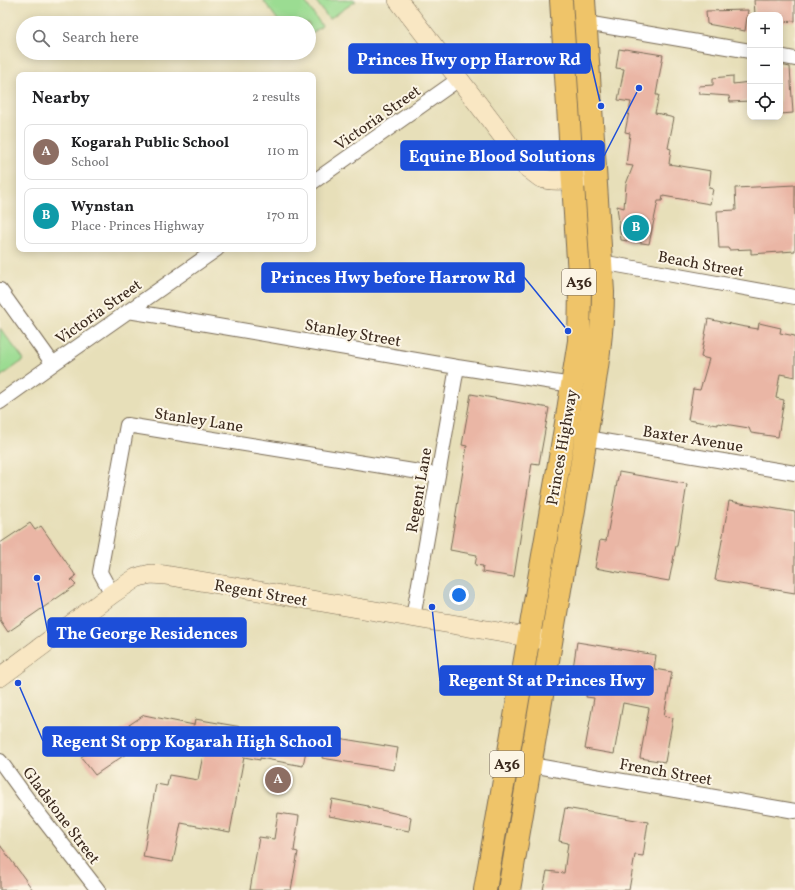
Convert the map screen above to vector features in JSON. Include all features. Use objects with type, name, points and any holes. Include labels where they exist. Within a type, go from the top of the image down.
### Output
[{"type":"highway","name":"Princes Highway","points":[[485,890],[579,341],[580,290],[561,0]]},
{"type":"highway","name":"Princes Highway","points":[[509,890],[551,641],[576,505],[602,333],[603,307],[601,262],[594,177],[584,0]]},
{"type":"main road","points":[[398,0],[526,167],[540,178],[556,180],[594,177]]},
{"type":"main road","name":"Regent Street","points":[[0,677],[136,578],[156,574],[551,641]]},
{"type":"street","points":[[586,23],[747,50]]},
{"type":"street","points":[[783,57],[795,59]]},
{"type":"street","name":"Victoria Street","points":[[316,180],[459,78]]},
{"type":"street","name":"Victoria Street","points":[[0,402],[213,252]]},
{"type":"street","name":"Beach Street","points":[[601,262],[795,297]]},
{"type":"street","points":[[0,290],[53,364]]},
{"type":"street","name":"Stanley Street","points":[[128,311],[572,385]]},
{"type":"street","name":"Regent Lane","points":[[413,618],[457,367]]},
{"type":"street","name":"Stanley Lane","points":[[112,594],[100,572],[127,425],[438,475]]},
{"type":"street","name":"Baxter Avenue","points":[[586,438],[795,473]]},
{"type":"street","name":"Gladstone Street","points":[[0,761],[98,890]]},
{"type":"street","name":"French Street","points":[[531,765],[795,810]]},
{"type":"green space","points":[[263,0],[304,0],[315,16],[275,16]]},
{"type":"green space","points":[[315,0],[355,0],[356,1],[329,19]]},
{"type":"green space","points":[[316,17],[322,26],[316,31]]},
{"type":"green space","points":[[0,328],[24,360],[0,377]]},
{"type":"building","points":[[754,0],[795,0],[795,21],[783,22],[783,12],[755,12]]},
{"type":"building","points":[[748,10],[745,31],[707,24],[706,11]]},
{"type":"building","points":[[619,49],[663,55],[656,95],[659,95],[655,113],[674,118],[668,148],[671,149],[669,164],[711,171],[709,188],[713,189],[710,204],[663,196],[662,201],[658,201],[649,244],[621,240],[617,206],[624,208],[626,184],[633,166],[626,165],[630,133],[625,132],[631,102],[618,100],[624,69],[616,68]]},
{"type":"building","points":[[783,66],[790,67],[793,113],[783,114]]},
{"type":"building","points":[[733,76],[733,84],[747,82],[747,101],[730,102],[729,96],[700,94],[699,86],[713,85],[713,78]]},
{"type":"building","points":[[795,185],[795,251],[751,254],[751,249],[729,250],[728,248],[719,248],[717,211],[736,210],[735,188]]},
{"type":"building","points":[[708,319],[758,329],[759,323],[781,328],[780,333],[795,336],[795,377],[780,374],[776,398],[784,400],[778,437],[751,433],[749,428],[688,420],[693,389],[700,390],[709,359],[701,357]]},
{"type":"building","points":[[471,394],[549,408],[539,464],[532,463],[514,577],[482,572],[483,566],[475,565],[477,555],[450,550],[467,446],[462,445]]},
{"type":"building","points":[[619,472],[687,484],[677,546],[669,581],[595,568],[600,540],[606,541]]},
{"type":"building","points":[[729,501],[795,512],[795,593],[715,580]]},
{"type":"building","points":[[30,523],[35,530],[41,526],[76,576],[71,580],[76,585],[8,632],[0,620],[0,543]]},
{"type":"building","points":[[577,642],[656,655],[654,669],[672,672],[664,716],[673,718],[665,762],[640,758],[649,708],[623,703],[614,754],[585,749],[594,698],[586,697],[587,691],[570,688]]},
{"type":"building","points":[[144,715],[194,725],[195,719],[265,731],[264,738],[307,745],[303,766],[260,758],[260,760],[244,757],[230,832],[181,823],[173,862],[143,857],[156,784],[167,786],[169,775],[198,780],[204,750],[148,739],[95,775],[81,757]]},
{"type":"building","points":[[326,736],[398,748],[394,770],[322,758]]},
{"type":"building","points":[[332,799],[411,817],[409,831],[329,816]]},
{"type":"building","points":[[565,808],[648,822],[643,856],[635,855],[629,890],[543,890],[547,871],[564,873],[568,843],[559,841]]},
{"type":"building","points":[[278,813],[299,816],[294,851],[298,852],[291,890],[250,890],[259,837],[274,839]]},
{"type":"building","points":[[0,845],[33,890],[0,890]]},
{"type":"place","name":"Equine Blood Solutions","points":[[639,88]]},
{"type":"place","name":"Princes Hwy opp Harrow Rd","points":[[601,106]]},
{"type":"place","name":"Wynstan","points":[[636,228]]},
{"type":"place","name":"Princes Hwy before Harrow Rd","points":[[568,331]]},
{"type":"place","name":"The George Residences","points":[[37,578]]},
{"type":"place","name":"Regent St at Princes Hwy","points":[[432,607]]},
{"type":"place","name":"Regent St opp Kogarah High School","points":[[18,683]]},
{"type":"place","name":"Kogarah Public School","points":[[278,780]]}]
